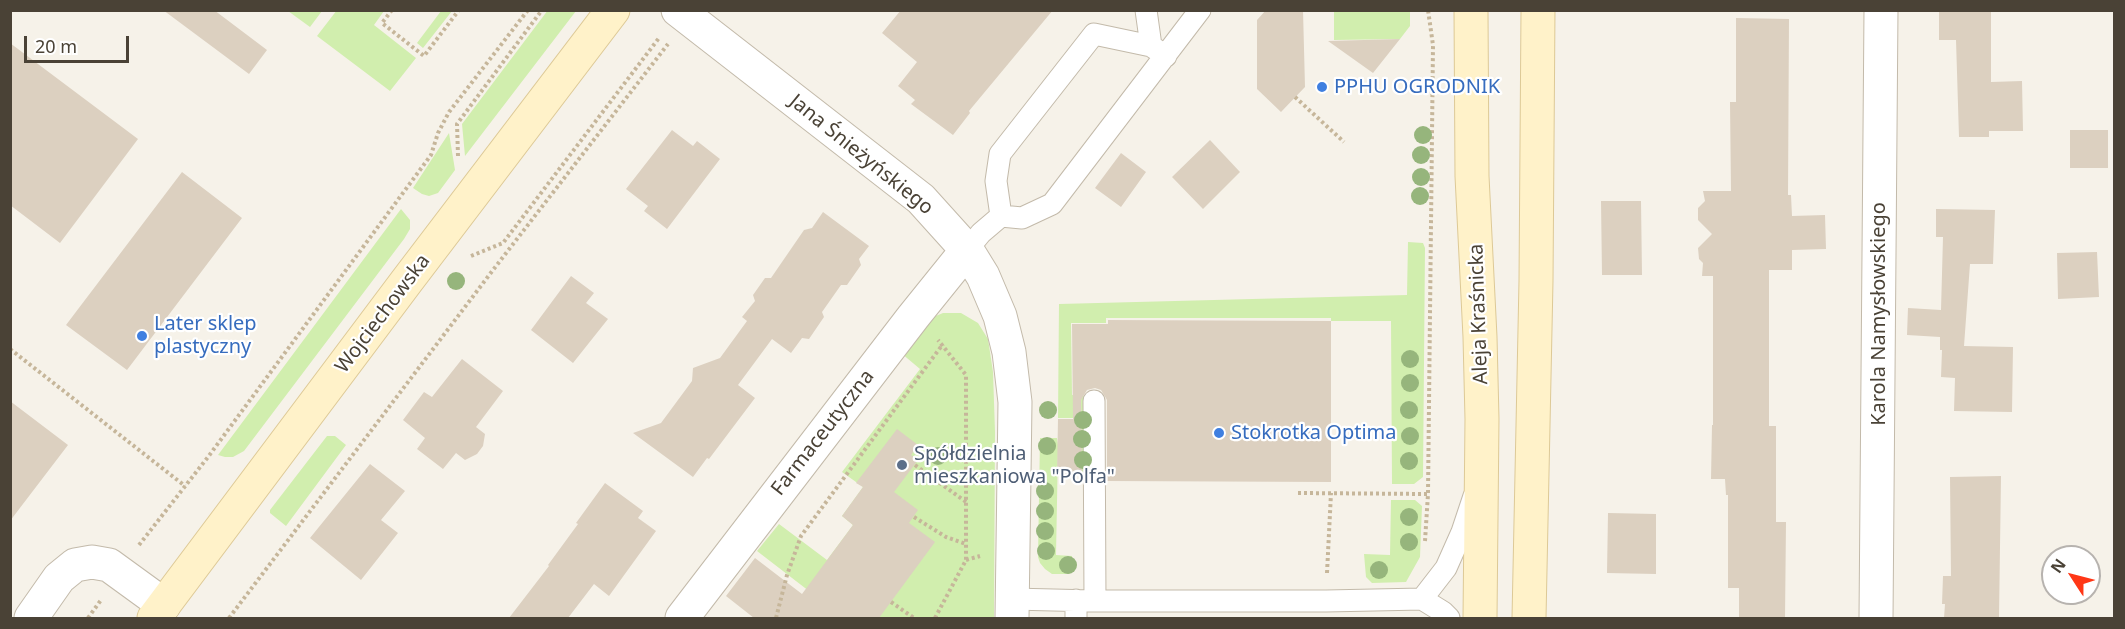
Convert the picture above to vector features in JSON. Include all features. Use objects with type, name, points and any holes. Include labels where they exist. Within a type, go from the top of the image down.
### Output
[{"type":"main road","name":"Wojciechowska","points":[[159,612],[613,10]]},
{"type":"main road","name":"Aleja Kraśnicka","points":[[1471,10],[1472,165],[1480,337],[1482,471],[1480,618]]},
{"type":"main road","points":[[1529,618],[1536,281],[1538,10]]},
{"type":"street","name":"Karola Namysłowskiego","points":[[1876,618],[1881,10]]},
{"type":"street","name":"Jana Śnieżyńskiego","points":[[673,26],[904,185],[921,199],[967,250],[983,276],[1000,316],[1009,352],[1015,402],[1012,609]]},
{"type":"street","name":"Farmaceutyczna","points":[[682,618],[967,250]]},
{"type":"street","points":[[31,618],[59,578],[75,565],[92,562],[109,565],[159,612]]},
{"type":"lane","points":[[1146,10],[1158,51]]},
{"type":"lane","points":[[967,250],[981,233],[1001,216],[1022,218],[1052,204],[1158,51],[1200,10]]},
{"type":"lane","points":[[1001,216],[996,181],[1000,154],[1094,34],[1158,51]]},
{"type":"lane","points":[[1082,606],[1094,401]]},
{"type":"lane","points":[[1422,599],[1446,568],[1462,532],[1482,471]]},
{"type":"lane","points":[[1012,609],[1422,599],[1449,618]]},
{"type":"path","points":[[392,10],[382,23],[424,56],[459,10]]},
{"type":"path","points":[[136,549],[431,155],[438,133],[449,112],[528,10]]},
{"type":"path","points":[[458,164],[457,124],[542,10]]},
{"type":"path","points":[[1425,547],[1428,494],[1433,56],[1428,10]]},
{"type":"path","points":[[470,256],[503,243],[673,26]]},
{"type":"path","points":[[229,618],[493,270],[673,26]]},
{"type":"path","points":[[1295,97],[1344,142]]},
{"type":"path","points":[[776,618],[787,575],[801,536],[943,344]]},
{"type":"path","points":[[10,349],[185,486]]},
{"type":"path","points":[[915,465],[966,503]]},
{"type":"path","points":[[1298,493],[1428,494]]},
{"type":"path","points":[[1326,601],[1331,493]]},
{"type":"path","points":[[914,517],[946,537],[966,544]]},
{"type":"path","points":[[88,618],[103,597]]},
{"type":"path","points":[[891,602],[914,618]]},
{"type":"green space","points":[[337,10],[384,11],[374,25],[416,58],[390,91],[317,36]]},
{"type":"green space","points":[[548,10],[576,11],[465,156],[462,124]]},
{"type":"green space","points":[[288,11],[322,11],[310,27]]},
{"type":"green space","points":[[441,11],[452,11],[423,48],[417,43]]},
{"type":"green space","points":[[1334,11],[1410,11],[1410,26],[1400,39],[1334,40]]},
{"type":"green space","points":[[449,133],[455,170],[438,193],[429,196],[422,194],[413,188]]},
{"type":"green space","points":[[401,209],[410,220],[410,229],[404,239],[244,451],[233,457],[218,455]]},
{"type":"green space","points":[[1408,242],[1423,243],[1425,248],[1423,477],[1414,484],[1392,484],[1391,321],[1331,321],[1331,318],[1106,318],[1106,323],[1071,323],[1072,395],[1087,396],[1087,475],[1079,475],[1079,449],[1058,449],[1056,555],[1072,556],[1072,572],[1052,574],[1045,569],[1038,557],[1040,438],[1057,438],[1058,444],[1073,444],[1073,418],[1058,418],[1059,304],[1407,295]]},
{"type":"green space","points":[[943,313],[961,313],[978,323],[988,339],[993,372],[995,432],[994,618],[803,618],[818,598],[757,551],[779,524],[827,560],[853,525],[842,516],[863,487],[842,472],[920,369],[901,353],[926,320]]},
{"type":"green space","points":[[327,436],[335,436],[346,445],[286,526],[270,513],[270,510]]},
{"type":"green space","points":[[1391,500],[1415,500],[1422,506],[1420,557],[1406,582],[1372,583],[1366,577],[1364,554],[1390,555]]},
{"type":"building","points":[[163,10],[214,10],[267,50],[249,74]]},
{"type":"building","points":[[901,10],[1053,10],[969,111],[970,113],[953,135],[911,104],[915,100],[898,86],[917,62],[882,33]]},
{"type":"building","points":[[1266,10],[1303,10],[1305,87],[1281,112],[1257,89],[1257,20]]},
{"type":"building","points":[[1939,10],[1991,10],[1991,82],[2022,81],[2023,131],[1989,131],[1989,137],[1959,137],[1956,40],[1939,40]]},
{"type":"building","points":[[1736,18],[1789,19],[1788,195],[1791,195],[1792,216],[1825,215],[1826,249],[1792,250],[1792,270],[1769,270],[1769,426],[1776,426],[1776,522],[1786,522],[1785,618],[1739,618],[1739,588],[1728,588],[1728,495],[1726,495],[1725,479],[1711,479],[1713,276],[1702,276],[1703,263],[1699,259],[1698,248],[1712,234],[1698,220],[1698,208],[1705,201],[1703,191],[1731,191],[1730,102],[1736,102]]},
{"type":"building","points":[[1400,39],[1373,73],[1328,41]]},
{"type":"building","points":[[10,43],[138,139],[60,243],[10,205]]},
{"type":"building","points":[[672,130],[693,146],[697,141],[720,159],[667,229],[644,211],[648,206],[626,189]]},
{"type":"building","points":[[2070,130],[2108,130],[2108,168],[2070,168]]},
{"type":"building","points":[[1210,140],[1240,172],[1203,209],[1172,177]]},
{"type":"building","points":[[1121,153],[1146,172],[1121,207],[1095,188]]},
{"type":"building","points":[[182,172],[242,218],[127,370],[66,325]]},
{"type":"building","points":[[1601,201],[1641,201],[1642,275],[1602,275]]},
{"type":"building","points":[[1936,209],[1995,210],[1993,264],[1970,264],[1964,346],[2013,347],[2012,412],[1954,411],[1955,378],[1941,377],[1940,337],[1907,335],[1908,308],[1941,310],[1943,237],[1936,237]]},
{"type":"building","points":[[823,212],[869,246],[859,259],[861,265],[847,285],[841,285],[822,312],[824,317],[809,339],[802,338],[791,353],[772,339],[738,385],[755,398],[693,477],[633,433],[661,423],[692,381],[693,368],[720,358],[747,321],[742,317],[755,301],[753,295],[765,278],[771,278],[804,230],[812,228]]},
{"type":"building","points":[[2097,252],[2099,297],[2058,299],[2057,253]]},
{"type":"building","points":[[571,276],[594,293],[586,303],[608,319],[573,363],[531,330]]},
{"type":"building","name":"Stokrotka Optima","points":[[1108,320],[1331,321],[1331,482],[1107,481],[1107,400],[1101,390],[1095,388],[1087,390],[1081,400],[1082,475],[1057,475],[1058,419],[1073,419],[1072,324],[1108,324]]},
{"type":"building","points":[[462,359],[503,391],[476,427],[485,434],[483,446],[477,454],[465,460],[456,453],[443,469],[417,449],[425,438],[403,420],[424,392],[432,397]]},
{"type":"building","points":[[10,401],[68,445],[10,521]]},
{"type":"building","points":[[897,429],[918,445],[911,455],[918,460],[894,492],[918,510],[909,523],[935,542],[879,618],[754,618],[726,596],[755,558],[802,594],[853,525],[842,516],[863,487],[856,483]]},
{"type":"building","points":[[370,464],[405,491],[381,520],[398,533],[361,580],[310,538]]},
{"type":"building","points":[[2001,476],[1999,618],[1944,618],[1943,576],[1951,576],[1950,477]]},
{"type":"building","points":[[605,483],[643,511],[638,518],[656,531],[609,596],[594,584],[568,618],[509,618],[549,566]]},
{"type":"building","points":[[1608,513],[1656,514],[1656,574],[1607,573]]},
{"type":"place","name":"PPHU OGRODNIK","points":[[1322,87]]},
{"type":"place","name":"Later sklep plastyczny","points":[[142,336]]},
{"type":"place","name":"Stokrotka Optima","points":[[1219,433]]},
{"type":"place","name":"Spółdzielnia mieszkaniowa \"Polfa\"","points":[[902,465]]}]
